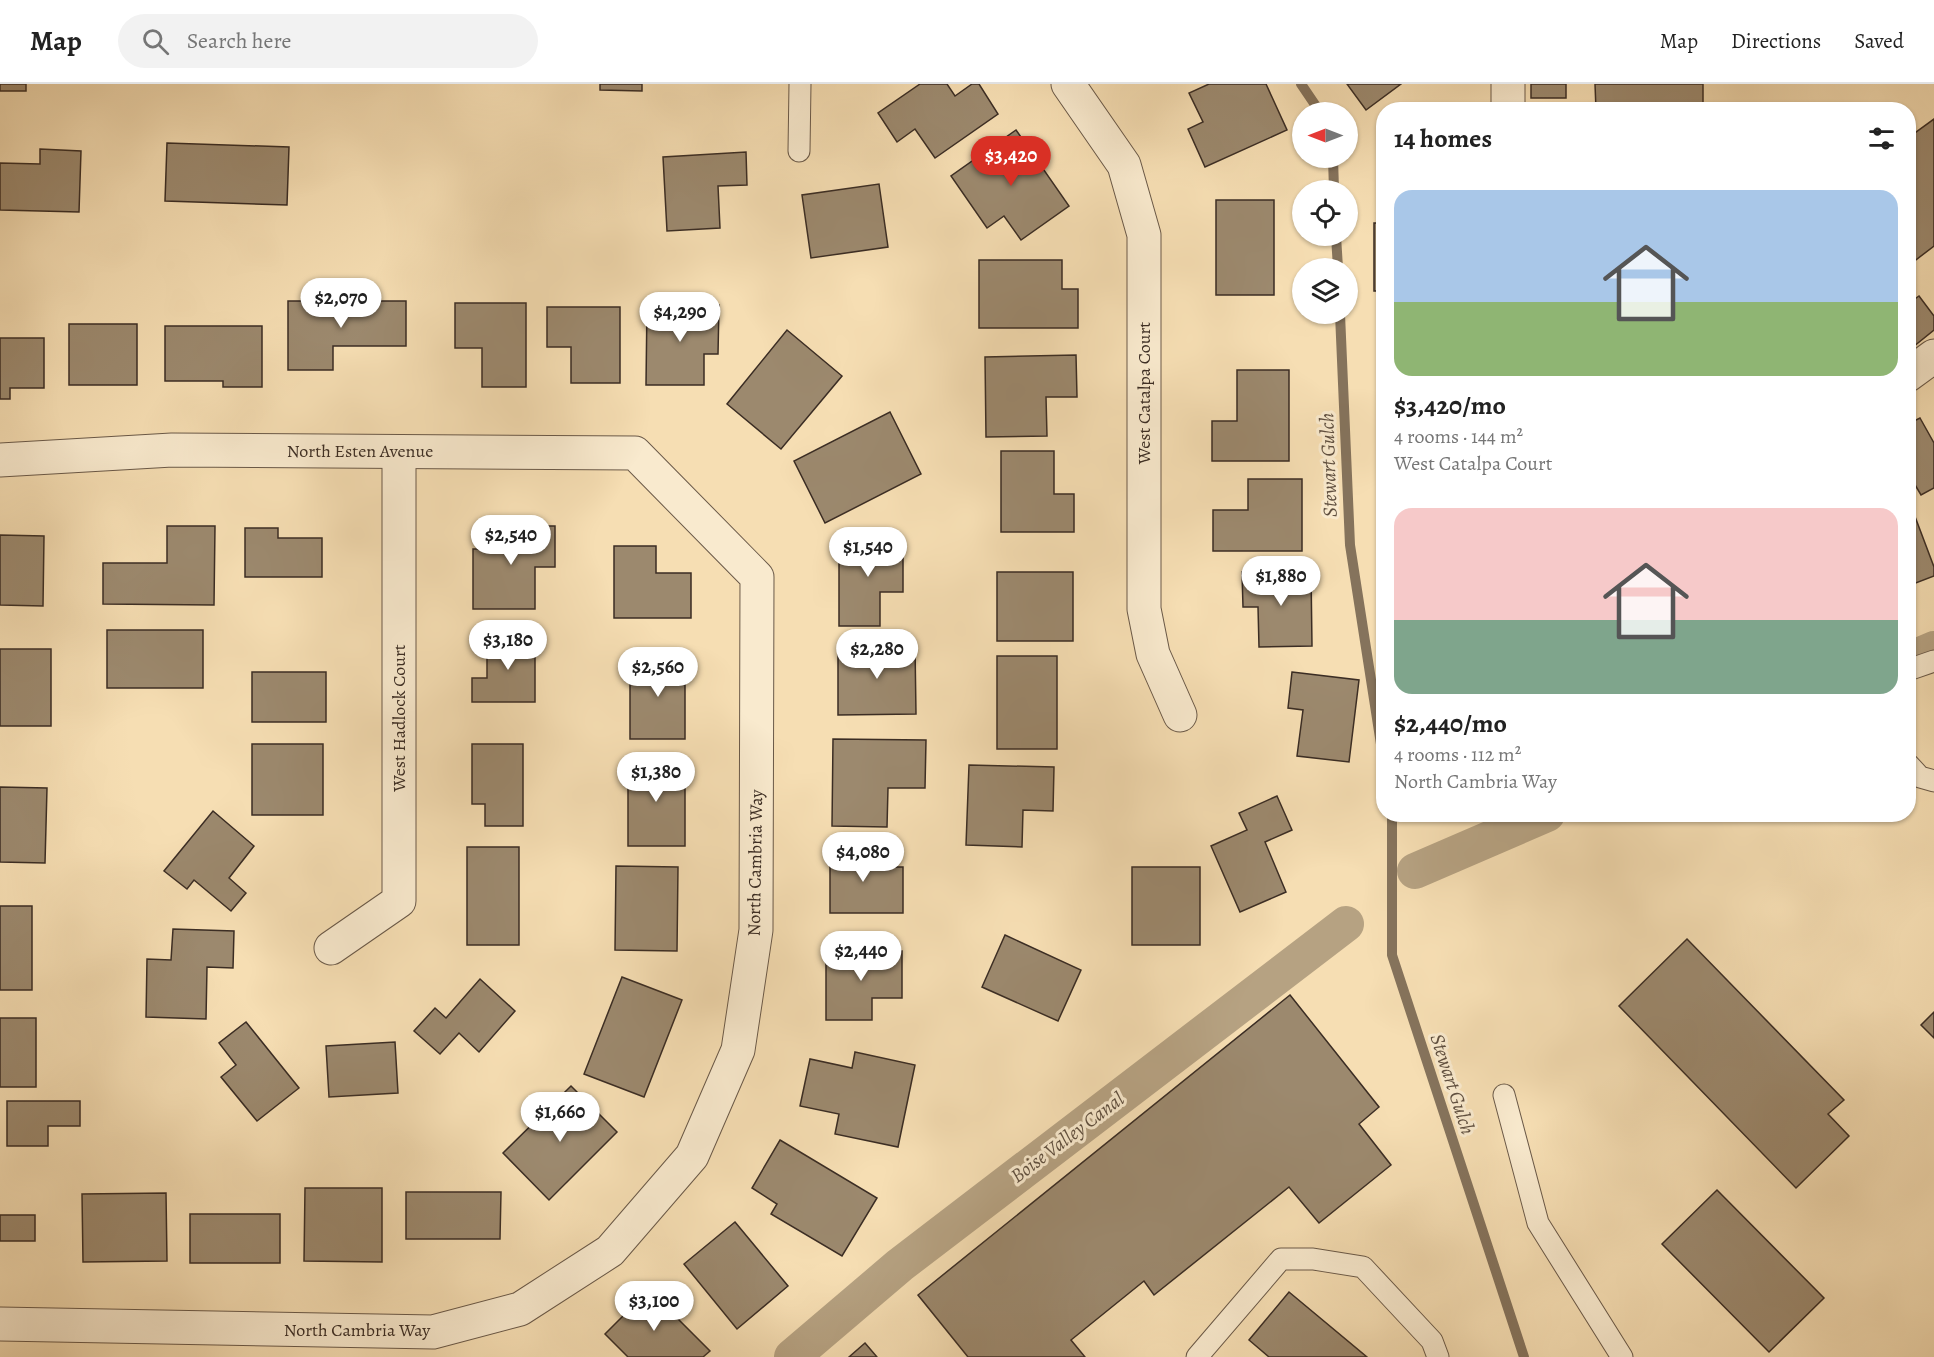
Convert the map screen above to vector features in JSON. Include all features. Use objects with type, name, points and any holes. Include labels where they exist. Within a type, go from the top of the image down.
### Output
[{"type":"street","name":"West Catalpa Court","points":[[1068,84],[1124,165],[1144,236],[1144,609],[1153,654],[1180,715]]},
{"type":"street","points":[[1508,84],[1508,102]]},
{"type":"street","points":[[1916,369],[1934,356]]},
{"type":"street","name":"North Esten Avenue","points":[[0,459],[172,450],[635,453],[695,514]]},
{"type":"street","name":"West Hadlock Court","points":[[331,948],[399,901],[399,452]]},
{"type":"street","name":"North Cambria Way","points":[[0,1324],[433,1332],[520,1309],[610,1251],[692,1156],[738,1050],[756,930],[757,894],[757,577],[695,514]]},
{"type":"lane","points":[[799,151],[800,84]]},
{"type":"lane","points":[[1916,667],[1934,661]]},
{"type":"lane","points":[[1916,773],[1920,777],[1934,781]]},
{"type":"lane","points":[[1504,1095],[1538,1223],[1622,1357]]},
{"type":"lane","points":[[1197,1357],[1281,1259],[1313,1259],[1363,1267],[1432,1341],[1438,1357]]},
{"type":"building","points":[[0,84],[26,84],[26,91],[0,91]]},
{"type":"building","points":[[600,84],[642,84],[642,91],[600,90]]},
{"type":"building","points":[[920,84],[947,84],[955,96],[972,84],[979,84],[998,114],[935,158],[915,129],[897,142],[878,113]]},
{"type":"building","points":[[1209,84],[1266,84],[1287,130],[1205,167],[1188,129],[1203,122],[1189,93]]},
{"type":"building","points":[[1347,84],[1401,84],[1376,102],[1366,110]]},
{"type":"building","points":[[1531,84],[1566,84],[1566,98],[1531,98]]},
{"type":"building","points":[[1595,84],[1703,84],[1703,102],[1596,102]]},
{"type":"building","points":[[1934,119],[1934,246],[1916,260],[1916,132]]},
{"type":"building","points":[[1016,130],[1069,206],[1021,240],[1004,216],[987,228],[951,176]]},
{"type":"building","points":[[167,143],[289,147],[287,205],[165,201]]},
{"type":"building","points":[[40,149],[81,151],[79,212],[0,210],[0,163],[40,164]]},
{"type":"building","points":[[746,152],[747,185],[718,186],[720,228],[667,231],[663,157]]},
{"type":"building","points":[[879,184],[888,247],[811,258],[802,195]]},
{"type":"building","points":[[1216,200],[1274,200],[1274,295],[1216,295]]},
{"type":"building","points":[[1374,223],[1376,223],[1376,291],[1374,291]]},
{"type":"building","points":[[979,260],[1062,260],[1062,289],[1078,289],[1078,328],[979,328]]},
{"type":"building","points":[[1919,296],[1934,316],[1934,330],[1916,345],[1916,298]]},
{"type":"building","points":[[288,301],[406,301],[406,346],[333,346],[333,370],[288,370]]},
{"type":"building","points":[[455,303],[526,303],[526,387],[482,387],[482,348],[455,348]]},
{"type":"building","points":[[647,305],[719,305],[718,354],[704,354],[704,385],[646,385]]},
{"type":"building","points":[[547,307],[620,307],[620,383],[571,383],[571,347],[547,347]]},
{"type":"building","points":[[69,324],[137,324],[137,385],[69,385]]},
{"type":"building","points":[[165,326],[262,326],[262,387],[223,387],[223,381],[165,381]]},
{"type":"building","points":[[787,330],[842,376],[781,449],[727,404]]},
{"type":"building","points":[[0,338],[44,338],[44,388],[10,388],[10,399],[0,399]]},
{"type":"building","points":[[1076,355],[1077,397],[1046,397],[1047,436],[986,437],[985,357]]},
{"type":"building","points":[[1237,370],[1289,370],[1289,461],[1212,461],[1212,421],[1237,421]]},
{"type":"building","points":[[890,412],[921,474],[825,523],[794,461]]},
{"type":"building","points":[[1920,418],[1934,443],[1934,488],[1921,495],[1916,487],[1916,420]]},
{"type":"building","points":[[1001,451],[1054,451],[1054,494],[1074,494],[1074,532],[1001,532]]},
{"type":"building","points":[[1248,479],[1302,479],[1302,551],[1213,551],[1213,510],[1248,510]]},
{"type":"building","points":[[1916,519],[1934,567],[1934,576],[1916,583]]},
{"type":"building","points":[[167,526],[215,526],[214,605],[103,604],[103,563],[167,563]]},
{"type":"building","points":[[485,526],[555,526],[555,567],[535,567],[535,609],[473,609],[473,549],[485,549]]},
{"type":"building","points":[[245,528],[278,528],[278,538],[322,538],[322,577],[245,577]]},
{"type":"building","points":[[0,535],[44,536],[43,606],[0,605]]},
{"type":"building","points":[[839,538],[903,538],[903,592],[880,592],[880,626],[839,626]]},
{"type":"building","points":[[614,546],[656,546],[656,573],[691,573],[691,618],[614,618]]},
{"type":"building","points":[[1311,571],[1312,646],[1259,647],[1258,607],[1243,607],[1242,572]]},
{"type":"building","points":[[997,572],[1073,572],[1073,641],[997,641]]},
{"type":"building","points":[[107,630],[203,630],[203,688],[107,688]]},
{"type":"building","points":[[487,636],[535,636],[535,702],[472,702],[472,678],[487,678]]},
{"type":"building","points":[[838,646],[915,646],[916,714],[838,715]]},
{"type":"building","points":[[0,649],[51,649],[51,726],[0,726]]},
{"type":"building","points":[[997,656],[1057,656],[1057,749],[997,749]]},
{"type":"building","points":[[630,658],[685,658],[685,739],[630,739]]},
{"type":"building","points":[[252,672],[326,672],[326,722],[252,722]]},
{"type":"building","points":[[1292,672],[1359,680],[1349,762],[1297,756],[1303,710],[1288,708]]},
{"type":"building","points":[[833,739],[926,740],[925,788],[888,788],[887,827],[832,826]]},
{"type":"building","points":[[252,744],[323,744],[323,815],[252,815]]},
{"type":"building","points":[[472,744],[523,744],[523,826],[485,826],[485,804],[472,804]]},
{"type":"building","points":[[628,760],[685,760],[685,846],[628,846]]},
{"type":"building","points":[[969,765],[1054,767],[1053,811],[1023,810],[1022,847],[966,845]]},
{"type":"building","points":[[0,787],[47,788],[45,863],[0,862]]},
{"type":"building","points":[[1277,796],[1292,830],[1265,842],[1286,892],[1240,912],[1211,846],[1247,830],[1239,813]]},
{"type":"building","points":[[213,811],[254,846],[229,878],[246,893],[231,911],[194,880],[187,889],[164,871]]},
{"type":"building","points":[[830,846],[874,846],[874,867],[903,867],[903,913],[830,913]]},
{"type":"building","points":[[467,847],[519,847],[519,945],[467,945]]},
{"type":"building","points":[[616,866],[678,867],[677,951],[615,950]]},
{"type":"building","points":[[1132,867],[1200,867],[1200,945],[1132,945]]},
{"type":"building","points":[[0,906],[32,906],[32,990],[0,990]]},
{"type":"building","points":[[173,929],[234,931],[233,968],[207,967],[206,1019],[146,1017],[147,959],[171,960]]},
{"type":"building","points":[[1005,935],[1081,970],[1058,1021],[982,987]]},
{"type":"building","points":[[1687,939],[1844,1100],[1828,1114],[1849,1136],[1796,1188],[1619,1006]]},
{"type":"building","points":[[826,951],[902,951],[902,998],[872,998],[872,1020],[826,1020]]},
{"type":"building","points":[[622,977],[682,1000],[644,1097],[584,1074]]},
{"type":"building","points":[[480,979],[515,1011],[479,1052],[459,1033],[440,1054],[414,1031],[435,1008],[446,1018]]},
{"type":"building","points":[[1290,995],[1379,1107],[1359,1124],[1391,1165],[1319,1223],[1289,1187],[1154,1295],[1144,1281],[1071,1340],[1085,1357],[968,1357],[918,1295]]},
{"type":"building","points":[[1934,1012],[1934,1038],[1921,1025]]},
{"type":"building","points":[[0,1018],[36,1018],[36,1087],[0,1087]]},
{"type":"building","points":[[246,1022],[299,1088],[257,1121],[221,1077],[236,1065],[219,1043]]},
{"type":"building","points":[[395,1042],[398,1093],[329,1097],[326,1046]]},
{"type":"building","points":[[855,1052],[915,1065],[898,1147],[835,1134],[839,1114],[800,1106],[810,1059],[852,1068]]},
{"type":"building","points":[[571,1086],[617,1132],[549,1200],[503,1153]]},
{"type":"building","points":[[7,1101],[80,1101],[80,1126],[48,1126],[48,1146],[7,1146]]},
{"type":"building","points":[[780,1140],[877,1198],[842,1256],[771,1214],[777,1204],[752,1188]]},
{"type":"building","points":[[305,1188],[382,1188],[382,1262],[304,1261]]},
{"type":"building","points":[[1717,1190],[1824,1298],[1769,1352],[1662,1244]]},
{"type":"building","points":[[406,1192],[501,1192],[500,1239],[406,1239]]},
{"type":"building","points":[[166,1193],[167,1261],[83,1262],[82,1194]]},
{"type":"building","points":[[190,1214],[280,1214],[280,1263],[190,1263]]},
{"type":"building","points":[[0,1215],[35,1215],[35,1241],[0,1241]]},
{"type":"building","points":[[735,1222],[788,1286],[737,1329],[684,1264]]},
{"type":"building","points":[[649,1290],[710,1351],[703,1357],[628,1357],[605,1334]]},
{"type":"building","points":[[1289,1292],[1367,1357],[1269,1357],[1249,1340]]},
{"type":"building","points":[[865,1343],[877,1357],[849,1357]]},
{"type":"waterway","name":"Stewart Gulch","points":[[1301,84],[1313,102]]},
{"type":"waterway","name":"Stewart Gulch","points":[[1333,168],[1334,180]]},
{"type":"waterway","name":"Stewart Gulch","points":[[1337,246],[1337,258]]},
{"type":"waterway","name":"Stewart Gulch","points":[[1340,324],[1350,545],[1376,712]]},
{"type":"waterway","name":"Boise Valley Canal","points":[[1916,657],[1934,649]]},
{"type":"waterway","name":"Stewart Gulch","points":[[1392,822],[1392,955],[1524,1357]]},
{"type":"waterway","name":"Boise Valley Canal","points":[[1415,871],[1528,822]]},
{"type":"waterway","name":"Boise Valley Canal","points":[[792,1357],[900,1265],[1346,924]]}]
